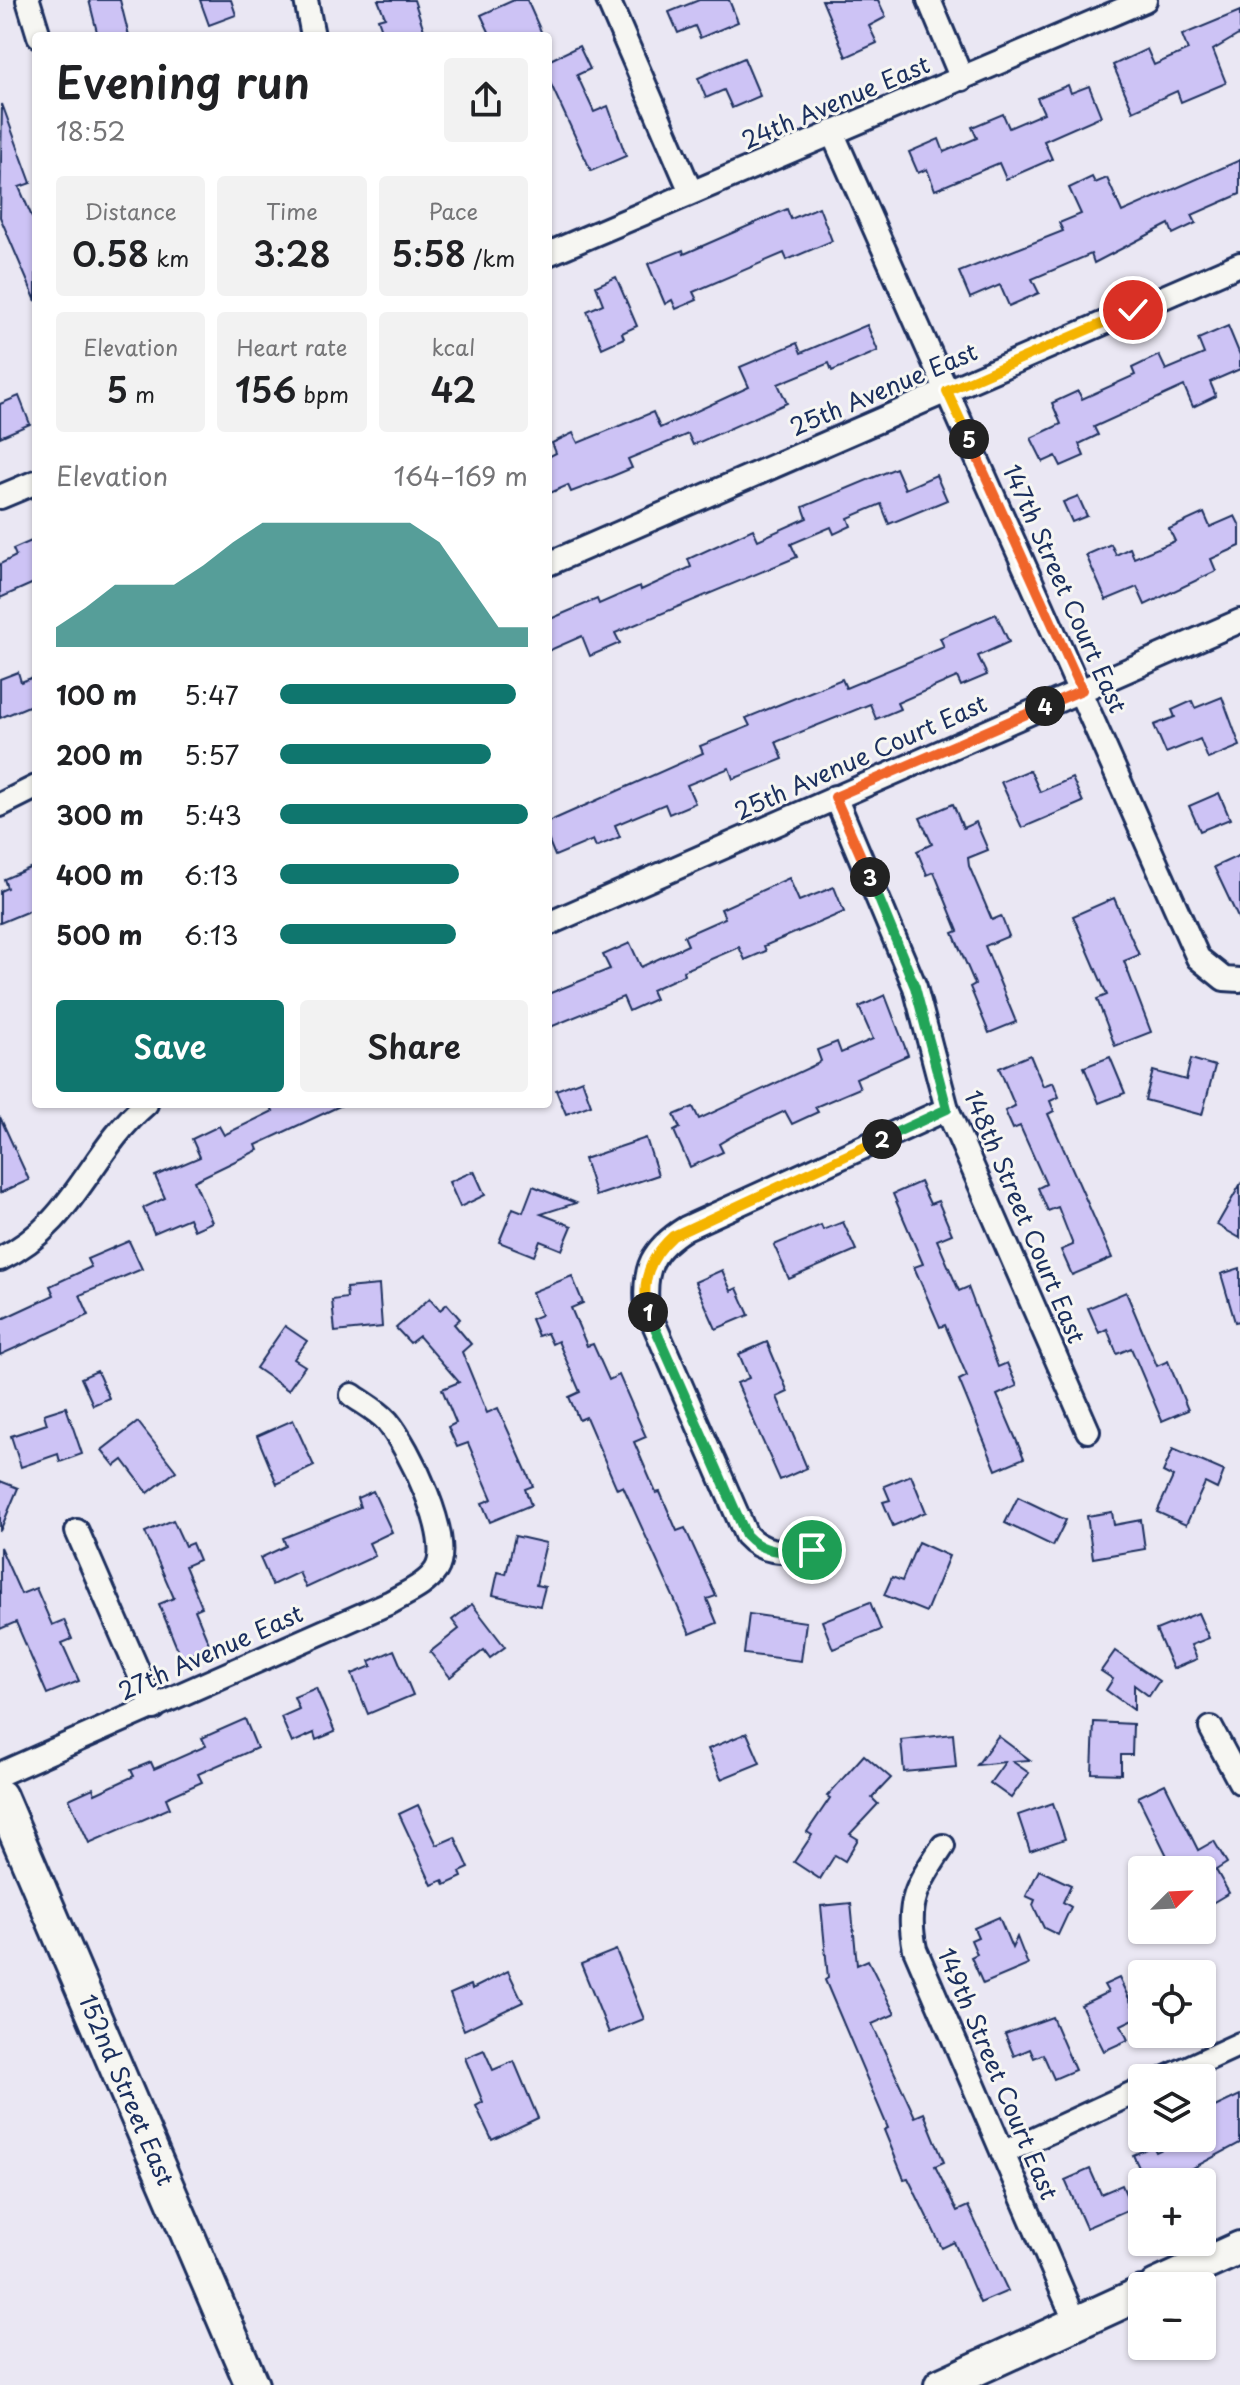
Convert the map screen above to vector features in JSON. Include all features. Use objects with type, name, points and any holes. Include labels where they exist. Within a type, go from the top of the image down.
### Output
[{"type":"main road","name":"152nd Street East","points":[[0,1796],[252,2385]]},
{"type":"main road","points":[[1187,2272],[1240,2248]]},
{"type":"main road","points":[[941,2385],[1128,2299]]},
{"type":"street","points":[[28,0],[38,32]]},
{"type":"street","points":[[306,0],[312,32]]},
{"type":"street","points":[[608,0],[691,192]]},
{"type":"street","points":[[929,0],[962,79]]},
{"type":"street","name":"24th Avenue East","points":[[552,252],[1145,0]]},
{"type":"street","name":"147th Street Court East","points":[[832,132],[1082,690],[1198,958],[1216,975],[1240,980]]},
{"type":"street","name":"25th Avenue East","points":[[552,562],[1240,264]]},
{"type":"street","points":[[0,497],[32,484]]},
{"type":"street","name":"25th Avenue Court East","points":[[552,922],[1240,621]]},
{"type":"street","points":[[0,805],[32,789]]},
{"type":"street","name":"148th Street Court East","points":[[835,797],[915,987],[947,1109],[1088,1431]]},
{"type":"street","points":[[0,1259],[17,1251],[54,1221],[75,1197],[117,1133],[142,1108]]},
{"type":"street","points":[[812,1550],[770,1551],[755,1545],[746,1535],[647,1308],[646,1272],[661,1246],[686,1228],[947,1109]]},
{"type":"street","name":"27th Avenue East","points":[[0,1774],[391,1602],[426,1582],[437,1569],[439,1531],[402,1442],[385,1419],[352,1395]]},
{"type":"street","points":[[77,1531],[154,1708]]},
{"type":"street","points":[[1211,1728],[1240,1782]]},
{"type":"street","name":"149th Street Court East","points":[[943,1846],[917,1887],[910,1923],[915,1949],[1076,2323]]},
{"type":"street","points":[[1196,2064],[1240,2044]]},
{"type":"street","points":[[1003,2153],[1128,2095]]},
{"type":"building","points":[[89,0],[120,0],[128,32],[97,32]]},
{"type":"building","points":[[200,0],[231,0],[236,15],[209,25]]},
{"type":"building","points":[[378,0],[414,0],[425,32],[383,32],[378,19],[385,17]]},
{"type":"building","points":[[514,0],[527,0],[541,32],[489,32],[481,15]]},
{"type":"building","points":[[699,0],[729,0],[738,22],[700,38],[695,26],[678,33],[669,12]]},
{"type":"building","points":[[822,0],[878,0],[886,17],[869,26],[877,43],[846,57]]},
{"type":"building","points":[[1240,11],[1240,34],[1213,50],[1226,83],[1181,102],[1177,91],[1133,111],[1113,65],[1147,49],[1154,65],[1188,50],[1182,35]]},
{"type":"building","points":[[579,46],[590,69],[577,75],[594,112],[608,106],[626,156],[591,171],[552,87],[552,59]]},
{"type":"building","points":[[744,58],[760,96],[732,108],[724,90],[706,98],[698,78]]},
{"type":"building","points":[[1068,85],[1071,93],[1089,86],[1101,116],[1044,141],[1052,159],[1006,179],[999,163],[935,190],[927,169],[918,173],[909,152],[939,139],[944,152],[977,138],[972,127],[1003,114],[1009,128],[1044,113],[1037,98]]},
{"type":"building","points":[[2,104],[31,183],[19,187],[32,217],[32,292],[0,217]]},
{"type":"building","points":[[1240,160],[1240,194],[1192,215],[1196,223],[1173,234],[1169,224],[1094,263],[1091,254],[1032,279],[1039,293],[1009,306],[1000,285],[970,298],[959,272],[1063,231],[1059,223],[1081,214],[1069,188],[1092,177],[1095,183],[1107,178],[1122,212]]},
{"type":"building","points":[[819,207],[832,241],[787,260],[784,253],[693,292],[697,300],[676,309],[672,300],[665,304],[648,264],[683,250],[684,254],[787,209],[791,219]]},
{"type":"building","points":[[616,277],[637,326],[622,333],[624,338],[602,348],[587,311],[603,304],[596,286]]},
{"type":"building","points":[[867,325],[878,351],[832,371],[829,363],[778,384],[787,403],[693,445],[688,434],[628,459],[632,468],[571,492],[568,485],[552,492],[552,455],[556,453],[552,443],[573,433],[578,443],[653,412],[660,428],[749,387],[740,367],[797,343],[801,353]]},
{"type":"building","points":[[1228,326],[1240,355],[1240,369],[1210,382],[1216,396],[1193,407],[1184,386],[1094,427],[1098,435],[1079,444],[1084,456],[1061,466],[1056,456],[1043,462],[1031,438],[1061,424],[1052,403],[1078,391],[1082,399],[1135,375],[1132,368],[1159,355],[1166,370],[1204,354],[1198,339]]},
{"type":"building","points":[[19,396],[30,424],[0,437],[0,404]]},
{"type":"building","points":[[896,468],[905,489],[936,475],[947,500],[889,524],[881,504],[848,518],[851,526],[834,534],[831,527],[791,544],[797,557],[615,633],[620,643],[590,656],[582,636],[552,649],[552,618],[597,599],[599,604],[640,586],[641,590],[691,567],[688,559],[753,529],[758,540],[807,518],[803,507]]},
{"type":"building","points":[[1078,496],[1087,516],[1072,522],[1063,502]]},
{"type":"building","points":[[1204,513],[1210,527],[1235,516],[1240,526],[1240,546],[1211,559],[1216,571],[1145,605],[1137,587],[1106,600],[1086,555],[1111,544],[1116,555],[1130,548],[1134,558],[1175,541],[1169,529]]},
{"type":"building","points":[[32,541],[32,584],[0,598],[0,564],[16,556],[13,549]]},
{"type":"building","points":[[996,614],[1009,642],[978,656],[987,675],[961,686],[957,677],[897,703],[900,709],[876,719],[870,704],[776,742],[783,759],[733,779],[729,768],[687,785],[695,803],[669,814],[665,804],[615,825],[620,837],[596,847],[593,840],[555,856],[552,820],[703,753],[700,746],[750,726],[746,718],[842,679],[846,688],[944,647],[940,638]]},
{"type":"building","points":[[18,672],[21,682],[32,678],[32,705],[0,718],[0,679]]},
{"type":"building","points":[[1222,697],[1240,746],[1208,759],[1200,739],[1166,753],[1154,725],[1175,717],[1172,710],[1192,701],[1195,708]]},
{"type":"building","points":[[1030,770],[1040,792],[1072,778],[1083,802],[1022,828],[1001,782]]},
{"type":"building","points":[[1219,793],[1230,819],[1200,831],[1189,806]]},
{"type":"building","points":[[953,804],[963,828],[976,822],[988,850],[968,858],[969,866],[992,920],[1001,916],[1009,936],[985,946],[1016,1022],[989,1033],[970,987],[975,984],[953,933],[958,931],[934,872],[927,875],[917,851],[932,844],[920,818]]},
{"type":"building","points":[[1240,855],[1240,922],[1214,867]]},
{"type":"building","points":[[32,867],[32,910],[0,923],[0,891],[7,888],[4,879]]},
{"type":"building","points":[[789,878],[799,901],[834,887],[844,912],[764,946],[766,951],[745,960],[739,947],[683,971],[684,975],[651,990],[655,999],[629,1011],[623,997],[552,1026],[552,992],[610,969],[603,955],[630,943],[641,967],[688,945],[684,936],[725,918],[721,909]]},
{"type":"building","points":[[1114,898],[1139,955],[1124,961],[1151,1032],[1115,1046],[1097,999],[1107,995],[1073,916]]},
{"type":"building","points":[[885,995],[908,1055],[856,1078],[860,1088],[815,1107],[818,1112],[792,1124],[785,1111],[719,1144],[723,1152],[690,1167],[674,1131],[680,1128],[674,1115],[693,1107],[699,1119],[817,1064],[821,1061],[817,1050],[837,1042],[841,1053],[873,1039],[859,1007]]},
{"type":"building","points":[[1030,1055],[1043,1086],[1053,1082],[1059,1097],[1050,1101],[1054,1111],[1048,1114],[1112,1258],[1072,1275],[1061,1250],[1073,1245],[1058,1207],[1048,1211],[1038,1188],[1046,1184],[1020,1126],[1013,1129],[1005,1111],[1015,1106],[999,1068]]},
{"type":"building","points":[[1110,1057],[1125,1093],[1099,1103],[1084,1067]]},
{"type":"building","points":[[1191,1059],[1215,1066],[1202,1115],[1145,1100],[1153,1071],[1186,1080]]},
{"type":"building","points":[[582,1080],[591,1105],[566,1114],[556,1090]]},
{"type":"building","points":[[272,1108],[335,1108],[256,1145],[258,1150],[194,1181],[212,1222],[194,1230],[189,1218],[154,1233],[143,1208],[165,1198],[155,1176],[200,1157],[192,1139],[219,1126],[224,1135],[273,1111]]},
{"type":"building","points":[[0,1117],[29,1180],[0,1193]]},
{"type":"building","points":[[646,1138],[658,1175],[596,1196],[584,1159]]},
{"type":"building","points":[[474,1171],[485,1195],[460,1207],[449,1182]]},
{"type":"building","points":[[920,1182],[930,1204],[938,1201],[952,1234],[937,1240],[959,1291],[968,1287],[998,1367],[1007,1363],[1017,1386],[997,1395],[1024,1458],[996,1470],[959,1380],[967,1376],[945,1325],[940,1327],[914,1267],[923,1264],[893,1194]]},
{"type":"building","points":[[1240,1185],[1240,1238],[1217,1225]]},
{"type":"building","points":[[533,1186],[576,1203],[541,1214],[572,1226],[562,1250],[540,1241],[534,1256],[499,1242],[513,1208],[523,1212]]},
{"type":"building","points":[[843,1222],[856,1250],[789,1279],[774,1245],[821,1225],[823,1230]]},
{"type":"building","points":[[129,1241],[142,1269],[80,1295],[89,1315],[0,1355],[0,1320],[54,1295],[50,1286],[91,1267],[87,1259]]},
{"type":"building","points":[[1240,1268],[1240,1321],[1235,1322],[1221,1274]]},
{"type":"building","points":[[722,1270],[731,1291],[737,1288],[749,1315],[716,1329],[695,1282]]},
{"type":"building","points":[[572,1276],[583,1303],[571,1308],[587,1346],[593,1344],[609,1380],[619,1375],[646,1437],[634,1442],[656,1493],[660,1492],[677,1531],[685,1528],[716,1596],[707,1599],[717,1623],[690,1634],[623,1486],[617,1489],[586,1417],[579,1420],[569,1397],[580,1392],[558,1341],[552,1344],[547,1333],[538,1336],[531,1319],[541,1315],[532,1292]]},
{"type":"building","points":[[379,1285],[382,1327],[335,1332],[332,1300],[347,1298],[346,1288]]},
{"type":"building","points":[[1126,1292],[1157,1366],[1168,1361],[1188,1410],[1162,1421],[1131,1348],[1117,1354],[1107,1329],[1099,1333],[1088,1308]]},
{"type":"building","points":[[430,1298],[440,1310],[447,1304],[460,1319],[454,1324],[471,1344],[462,1352],[487,1413],[498,1408],[533,1486],[525,1489],[531,1505],[490,1522],[482,1503],[492,1499],[468,1443],[457,1447],[448,1427],[456,1423],[442,1389],[459,1382],[419,1336],[410,1343],[396,1328]]},
{"type":"building","points":[[285,1326],[307,1341],[294,1359],[305,1366],[288,1390],[256,1368]]},
{"type":"building","points":[[767,1342],[788,1392],[777,1397],[807,1468],[780,1480],[737,1383],[749,1378],[739,1354]]},
{"type":"building","points":[[97,1371],[109,1398],[93,1405],[81,1378]]},
{"type":"building","points":[[66,1407],[82,1454],[60,1462],[58,1454],[21,1467],[11,1436],[47,1424],[44,1414]]},
{"type":"building","points":[[293,1420],[314,1466],[277,1484],[257,1436]]},
{"type":"building","points":[[138,1422],[176,1471],[148,1493],[123,1460],[115,1466],[102,1450]]},
{"type":"building","points":[[1173,1449],[1224,1471],[1217,1489],[1205,1483],[1186,1525],[1157,1512],[1173,1477],[1163,1472]]},
{"type":"building","points":[[911,1475],[926,1512],[893,1526],[883,1502],[890,1500],[884,1486]]},
{"type":"building","points":[[0,1481],[18,1488],[0,1531]]},
{"type":"building","points":[[373,1491],[392,1532],[369,1543],[375,1556],[306,1588],[299,1572],[272,1585],[260,1558],[286,1546],[283,1538],[360,1507],[357,1498]]},
{"type":"building","points":[[1018,1497],[1066,1520],[1053,1546],[1005,1523]]},
{"type":"building","points":[[1112,1512],[1114,1525],[1141,1520],[1145,1549],[1093,1558],[1087,1516]]},
{"type":"building","points":[[173,1520],[185,1546],[192,1543],[199,1560],[185,1566],[202,1607],[195,1610],[210,1646],[181,1658],[159,1604],[174,1598],[145,1532]]},
{"type":"building","points":[[515,1536],[546,1543],[536,1585],[545,1587],[540,1606],[493,1595],[498,1572],[506,1574]]},
{"type":"building","points":[[918,1542],[949,1556],[926,1612],[884,1595],[892,1577],[902,1581]]},
{"type":"building","points":[[0,1547],[21,1594],[36,1588],[52,1625],[64,1620],[72,1639],[62,1643],[79,1681],[47,1694],[16,1622],[0,1629]]},
{"type":"building","points":[[870,1602],[881,1630],[833,1649],[822,1621]]},
{"type":"building","points":[[472,1604],[505,1647],[490,1658],[484,1650],[450,1677],[430,1652],[459,1629],[452,1620]]},
{"type":"building","points":[[1198,1613],[1209,1638],[1191,1645],[1197,1659],[1173,1669],[1156,1630]]},
{"type":"building","points":[[749,1614],[806,1622],[801,1661],[744,1654]]},
{"type":"building","points":[[394,1650],[413,1695],[368,1714],[352,1674],[372,1666],[370,1661]]},
{"type":"building","points":[[1115,1651],[1159,1681],[1149,1696],[1134,1685],[1134,1710],[1106,1690],[1113,1679],[1101,1671]]},
{"type":"building","points":[[316,1688],[335,1732],[316,1740],[314,1733],[292,1743],[281,1717],[299,1709],[294,1697]]},
{"type":"building","points":[[245,1719],[257,1748],[198,1774],[202,1782],[166,1798],[170,1808],[89,1843],[69,1799],[93,1788],[95,1794],[134,1776],[131,1770],[151,1762],[154,1769],[206,1746],[202,1738]]},
{"type":"building","points":[[1094,1722],[1133,1724],[1132,1755],[1121,1755],[1121,1774],[1092,1773]]},
{"type":"building","points":[[747,1733],[760,1763],[721,1779],[708,1749]]},
{"type":"building","points":[[953,1734],[956,1767],[904,1772],[901,1740]]},
{"type":"building","points":[[998,1736],[1030,1760],[1012,1761],[1029,1773],[1011,1798],[990,1783],[1005,1762],[977,1765]]},
{"type":"building","points":[[864,1755],[891,1778],[872,1798],[878,1804],[850,1834],[858,1839],[845,1861],[835,1855],[820,1879],[794,1862],[812,1835],[807,1832],[830,1798],[827,1796]]},
{"type":"building","points":[[1165,1784],[1198,1850],[1214,1841],[1227,1863],[1216,1870],[1216,1856],[1167,1856],[1138,1797]]},
{"type":"building","points":[[1053,1803],[1065,1839],[1030,1851],[1018,1815]]},
{"type":"building","points":[[418,1805],[437,1845],[455,1837],[469,1868],[460,1872],[462,1877],[445,1885],[443,1880],[432,1885],[399,1814]]},
{"type":"building","points":[[1039,1870],[1071,1885],[1063,1902],[1071,1907],[1058,1935],[1044,1928],[1033,1905],[1035,1900],[1026,1896]]},
{"type":"building","points":[[1216,1870],[1229,1893],[1216,1901]]},
{"type":"building","points":[[851,1903],[857,1965],[868,1960],[895,2014],[872,2024],[915,2117],[924,2113],[944,2162],[935,2166],[957,2211],[968,2206],[1008,2291],[980,2303],[954,2242],[942,2248],[908,2178],[904,2179],[884,2130],[888,2128],[825,1980],[828,1978],[821,1906]]},
{"type":"building","points":[[999,1917],[1012,1948],[1017,1937],[1028,1965],[983,1984],[971,1957],[977,1954],[971,1940],[978,1937],[974,1928]]},
{"type":"building","points":[[616,1950],[644,2019],[609,2033],[581,1964]]},
{"type":"building","points":[[508,1971],[523,2002],[464,2030],[450,1994],[471,1985],[472,1989]]},
{"type":"building","points":[[1119,1978],[1128,1996],[1128,2022],[1121,2025],[1128,2040],[1104,2051],[1081,2005],[1108,1992],[1104,1985]]},
{"type":"building","points":[[1052,2017],[1075,2070],[1054,2079],[1043,2054],[1034,2058],[1030,2049],[1014,2056],[1005,2034]]},
{"type":"building","points":[[484,2050],[493,2070],[514,2061],[538,2118],[492,2140],[476,2106],[483,2102],[465,2058]]},
{"type":"building","points":[[1240,2095],[1240,2143],[1193,2168],[1139,2168],[1133,2155],[1140,2152],[1216,2152],[1216,2106]]},
{"type":"building","points":[[1090,2169],[1101,2194],[1122,2185],[1128,2199],[1128,2210],[1086,2228],[1065,2180]]},
{"type":"route","points":[[812,1550],[770,1551],[755,1545],[746,1535],[647,1308],[646,1272],[661,1246],[686,1228],[947,1109],[915,987],[835,797],[1082,690],[947,391],[1133,310]]}]
